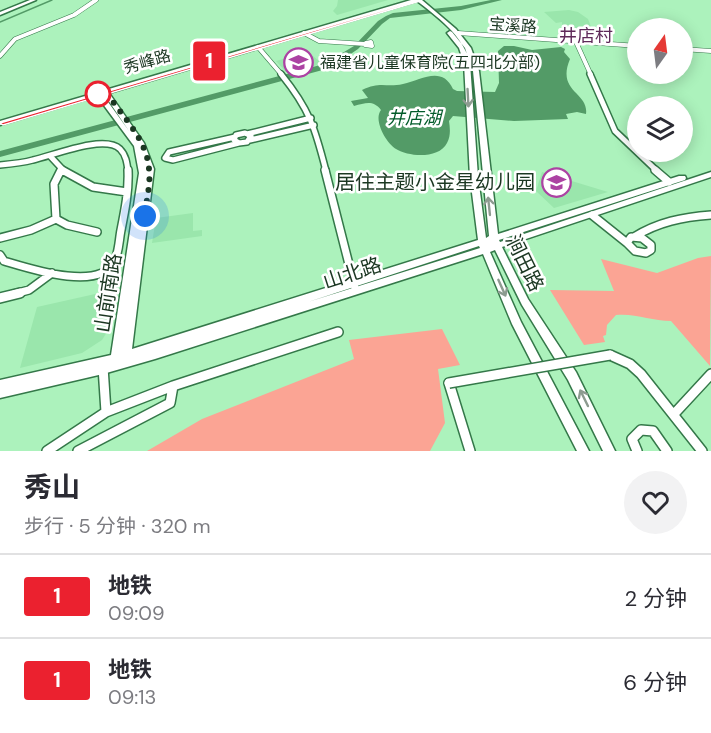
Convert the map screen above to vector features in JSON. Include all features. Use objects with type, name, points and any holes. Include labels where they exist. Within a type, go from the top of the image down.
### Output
[{"type":"main road","points":[[0,13],[32,0]]},
{"type":"main road","name":"涧田路","points":[[413,0],[458,33],[467,44],[474,60],[495,242],[525,302],[572,376],[609,451]]},
{"type":"main road","name":"秀峰路","points":[[0,123],[413,0]]},
{"type":"main road","name":"秀峰路","points":[[0,118],[413,0]]},
{"type":"main road","name":"涧田路","points":[[428,11],[456,39],[466,58],[474,177],[484,246],[517,324],[584,451]]},
{"type":"main road","name":"山前南路","points":[[103,93],[137,146],[143,173],[121,360]]},
{"type":"main road","name":"山北路","points":[[0,393],[121,360],[355,287],[711,169]]},
{"type":"main road","name":"山北路","points":[[495,242],[592,215],[711,174]]},
{"type":"main road","name":"山北路","points":[[0,385],[103,365]]},
{"type":"street","points":[[0,56],[15,39],[74,15],[96,0]]},
{"type":"street","points":[[304,33],[319,41],[365,44]]},
{"type":"street","name":"宝溪路","points":[[458,33],[627,45]]},
{"type":"street","points":[[576,42],[615,131],[669,182]]},
{"type":"street","points":[[258,47],[283,76],[314,125],[355,287]]},
{"type":"street","points":[[693,50],[711,51]]},
{"type":"street","points":[[311,118],[249,137],[239,143],[173,159],[165,158],[165,154],[169,152],[240,134],[249,137],[314,125]]},
{"type":"street","points":[[235,137],[234,140],[239,143]]},
{"type":"street","points":[[0,165],[28,163],[87,145],[103,144],[120,147],[129,172],[114,263],[110,269],[88,277],[52,273],[4,261],[0,255]]},
{"type":"street","points":[[51,157],[53,164],[72,179],[87,186],[127,192]]},
{"type":"street","points":[[56,219],[54,184],[61,169]]},
{"type":"street","points":[[592,215],[639,253],[651,250],[649,243],[634,237]]},
{"type":"street","points":[[627,243],[629,239],[644,230],[666,222],[711,215]]},
{"type":"street","points":[[56,219],[67,225],[97,232]]},
{"type":"street","points":[[0,238],[31,230],[56,219]]},
{"type":"street","points":[[0,246],[9,236]]},
{"type":"street","points":[[0,298],[29,290],[52,273]]},
{"type":"street","points":[[47,451],[106,412],[338,332]]},
{"type":"street","points":[[470,451],[449,383],[610,355],[636,369],[702,451]]},
{"type":"street","points":[[103,365],[106,412]]},
{"type":"street","points":[[674,414],[711,374]]},
{"type":"street","points":[[78,451],[170,403],[173,387]]},
{"type":"street","points":[[637,451],[632,439],[641,430],[654,431],[667,451]]},
{"type":"shaded area","points":[[338,0],[388,0],[337,15],[333,11]]},
{"type":"shaded area","points":[[569,10],[578,12],[588,19],[593,32],[568,30],[562,22],[556,23],[544,12]]},
{"type":"shaded area","name":"福建省儿童保育院(五四北分部)","points":[[309,53],[323,64],[286,72],[276,61]]},
{"type":"shaded area","name":"居住主题小金星幼儿园","points":[[542,172],[608,192],[554,208],[536,191]]},
{"type":"shaded area","points":[[193,213],[193,231],[202,230],[202,236],[152,243],[156,218]]},
{"type":"shaded area","points":[[711,256],[710,366],[671,321],[616,315],[607,325],[606,335],[603,336],[605,342],[584,345],[550,290],[614,291],[601,259],[657,273],[698,258]]},
{"type":"shaded area","points":[[113,290],[107,332],[102,340],[82,353],[20,368],[37,307]]},
{"type":"shaded area","points":[[442,329],[460,365],[438,369],[445,423],[430,451],[147,451],[202,419],[354,359],[349,340]]},
{"type":"water","name":"井店湖","points":[[504,46],[532,50],[561,47],[565,49],[564,52],[570,59],[567,78],[583,101],[586,114],[577,112],[566,114],[568,119],[514,121],[453,116],[449,121],[449,138],[443,148],[431,154],[416,155],[402,152],[388,142],[380,125],[381,110],[378,107],[369,103],[354,106],[351,101],[368,98],[362,90],[369,87],[403,84],[431,76],[443,78],[457,91],[495,92],[499,83],[498,51]]},
{"type":"waterway","points":[[0,22],[52,0]]},
{"type":"waterway","points":[[0,154],[327,66],[352,51],[380,22],[393,15],[461,8],[499,0]]},
{"type":"metro line","name":"1","points":[[0,123],[418,0]]},
{"type":"place","name":"福建省儿童保育院(五四北分部)","points":[[299,62]]},
{"type":"place","name":"居住主题小金星幼儿园","points":[[556,182]]},
{"type":"district","name":"井店村","points":[[586,36]]},
{"type":"route","points":[[98,94],[106,92],[129,123],[146,154],[150,175],[145,216]]}]
